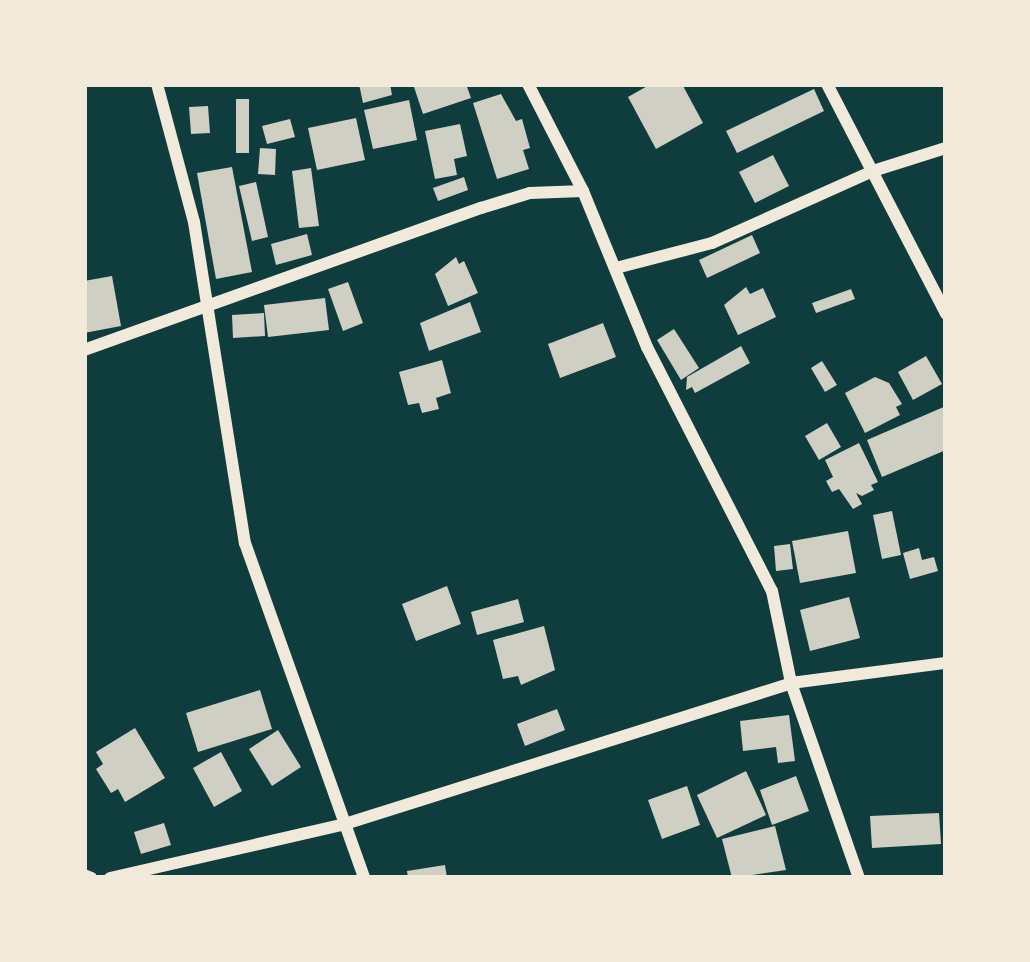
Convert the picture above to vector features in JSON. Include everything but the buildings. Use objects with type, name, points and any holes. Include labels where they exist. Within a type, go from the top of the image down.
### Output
[{"type":"street","points":[[158,84],[194,222],[244,543],[364,878]]},
{"type":"street","points":[[528,84],[584,191],[647,347],[772,590],[791,683],[859,878]]},
{"type":"street","points":[[827,84],[946,314]]},
{"type":"street","points":[[616,268],[690,250],[760,225],[873,171],[946,148]]},
{"type":"street","points":[[84,350],[207,310],[481,208],[530,193],[584,191]]},
{"type":"street","points":[[110,878],[345,824],[791,683],[946,663]]}]
